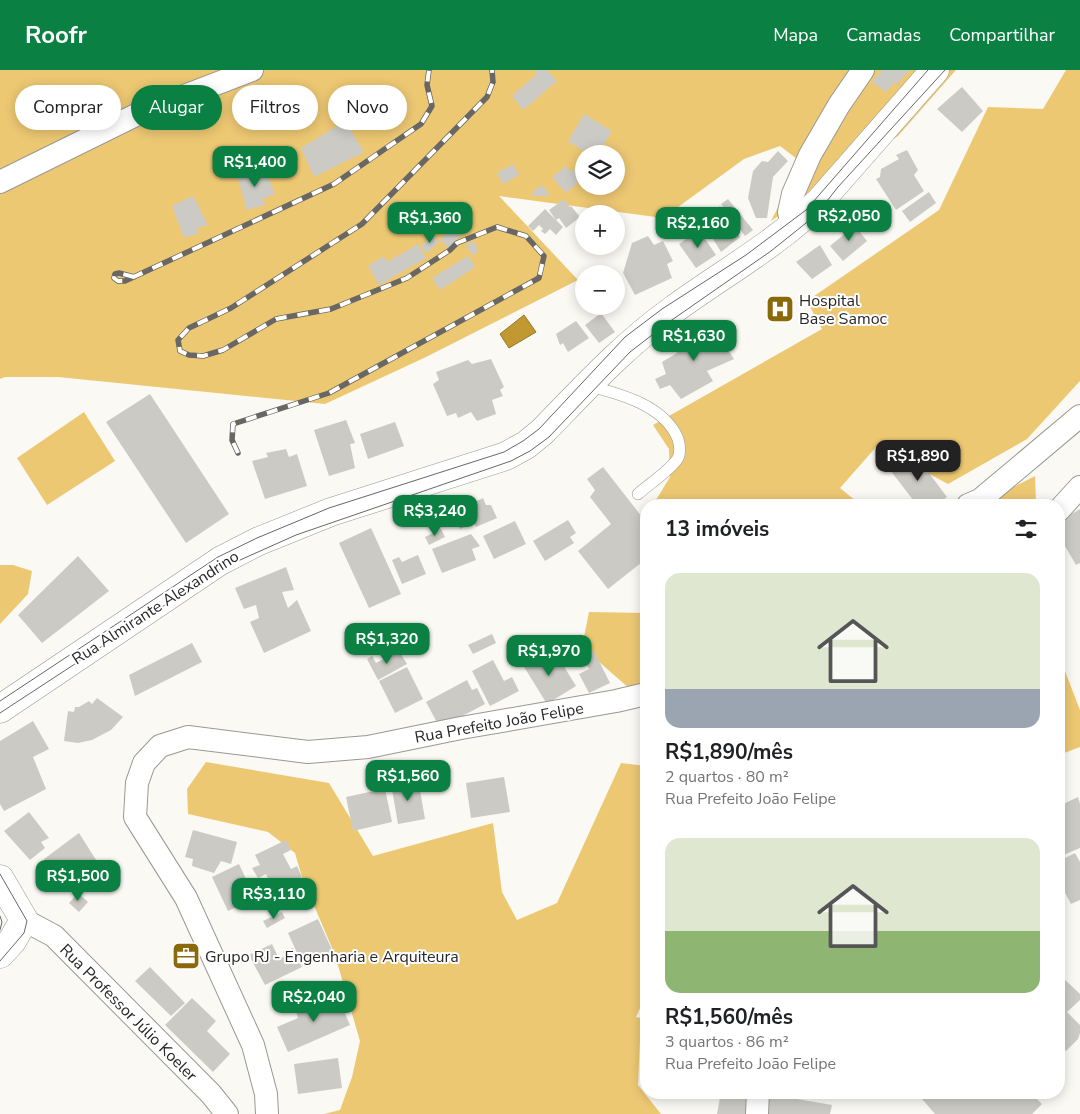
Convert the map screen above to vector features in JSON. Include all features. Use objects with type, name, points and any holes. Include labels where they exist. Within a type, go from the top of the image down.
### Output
[{"type":"street","points":[[0,182],[140,114],[252,70]]},
{"type":"street","points":[[792,226],[789,212],[793,194],[810,155],[839,105],[863,70]]},
{"type":"street","name":"Rua Almirante Alexandrino","points":[[0,709],[220,561],[259,542],[331,512],[506,456],[526,445],[542,432],[632,341],[673,309],[748,259],[806,215],[820,202],[935,70]]},
{"type":"street","points":[[981,499],[1080,416]]},
{"type":"street","points":[[1065,503],[1080,487]]},
{"type":"street","name":"Rua Prefeito João Felipe","points":[[267,1114],[266,1094],[253,1045],[186,898],[134,817],[137,783],[144,763],[160,746],[188,737],[308,752],[368,747],[640,695]]},
{"type":"street","points":[[0,879],[24,920],[12,941],[0,954]]},
{"type":"street","name":"Rua Professor Júlio Koeler","points":[[24,920],[54,936],[211,1094],[227,1114]]},
{"type":"street","points":[[756,1114],[757,1099]]},
{"type":"lane","points":[[588,386],[637,402],[666,420],[675,432],[680,446],[679,457],[638,494]]},
{"type":"shaded area","points":[[0,70],[956,70],[898,136],[771,221],[801,162],[780,146],[744,159],[663,218],[625,213],[625,205],[575,206],[499,196],[575,277],[575,282],[426,357],[325,404],[58,377],[5,377],[0,379]]},
{"type":"shaded area","points":[[1066,70],[1080,70],[1080,381],[1027,439],[948,484],[877,446],[840,488],[854,499],[657,499],[670,477],[669,449],[653,425],[822,329],[807,301],[939,210],[988,107],[1043,109]]},
{"type":"shaded area","points":[[524,315],[536,332],[509,348],[500,334]]},
{"type":"shaded area","points":[[84,412],[115,461],[47,505],[17,458]]},
{"type":"shaded area","points":[[1035,476],[1036,499],[990,499]]},
{"type":"shaded area","points":[[0,565],[13,565],[32,571],[28,594],[0,624]]},
{"type":"shaded area","points":[[589,612],[640,613],[640,698],[582,647]]},
{"type":"shaded area","points":[[1065,671],[1080,710],[1080,747],[1065,753]]},
{"type":"shaded area","points":[[206,762],[329,783],[373,856],[493,823],[502,892],[517,920],[557,903],[621,763],[640,765],[640,1008],[636,1017],[640,1018],[638,1085],[640,1088],[640,1099],[649,1099],[661,1114],[324,1114],[340,1110],[352,1077],[360,1041],[335,955],[302,877],[295,853],[268,832],[188,814],[187,789]]},
{"type":"building","points":[[534,70],[547,70],[557,81],[523,110],[512,96],[537,74]]},
{"type":"building","points":[[882,70],[910,70],[896,85],[895,82],[886,92],[872,82]]},
{"type":"building","points":[[962,87],[983,111],[962,132],[937,109]]},
{"type":"building","points":[[584,114],[612,131],[603,145],[575,146],[568,141]]},
{"type":"building","points":[[330,130],[351,130],[364,152],[314,177],[301,148]]},
{"type":"building","points":[[907,150],[918,170],[914,175],[924,191],[896,210],[876,179],[880,177],[881,169],[899,159],[896,155]]},
{"type":"building","points":[[778,151],[788,161],[773,177],[767,218],[756,218],[748,198],[753,171],[762,161],[768,162]]},
{"type":"building","points":[[513,164],[519,175],[503,184],[497,173]]},
{"type":"building","points":[[566,166],[571,172],[575,168],[575,185],[566,193],[552,177]]},
{"type":"building","points":[[259,167],[262,175],[266,172],[275,194],[263,199],[265,205],[247,210],[237,176]]},
{"type":"building","points":[[543,185],[550,196],[532,196],[533,191]]},
{"type":"building","points":[[929,192],[936,203],[910,222],[902,211]]},
{"type":"building","points":[[193,196],[208,225],[197,228],[199,233],[184,238],[172,206]]},
{"type":"building","points":[[564,199],[575,211],[575,221],[566,228],[559,218],[556,220],[549,210]]},
{"type":"building","points":[[728,199],[753,230],[745,236],[721,204]]},
{"type":"building","points":[[720,206],[740,237],[721,252],[701,219]]},
{"type":"building","points":[[545,209],[563,227],[556,235],[550,229],[545,234],[541,231],[543,229],[539,225],[533,231],[528,226]]},
{"type":"building","points":[[851,221],[867,241],[843,261],[830,246],[847,232],[844,227]]},
{"type":"building","points":[[455,223],[464,230],[449,248],[440,240]]},
{"type":"building","points":[[699,230],[716,255],[696,268],[679,244]]},
{"type":"building","points":[[433,235],[439,242],[427,253],[421,246]]},
{"type":"building","points":[[648,236],[654,245],[663,241],[673,261],[667,264],[672,278],[635,295],[625,277],[625,266],[632,243]]},
{"type":"building","points":[[474,241],[478,252],[472,255],[466,245]]},
{"type":"building","points":[[418,244],[426,258],[379,285],[368,266],[384,256],[387,262]]},
{"type":"building","points":[[820,245],[832,265],[812,279],[796,262]]},
{"type":"building","points":[[468,256],[475,267],[440,290],[432,278]]},
{"type":"building","points":[[598,315],[602,315],[615,332],[599,343],[585,325]]},
{"type":"building","points":[[576,321],[589,338],[568,352],[563,343],[560,345],[556,334]]},
{"type":"building","points":[[710,323],[734,359],[707,371],[713,381],[681,399],[670,385],[660,389],[655,379],[666,374],[662,362],[677,353],[675,347],[692,338],[689,335]]},
{"type":"building","points":[[491,359],[504,387],[500,390],[503,396],[492,400],[496,414],[477,421],[471,412],[458,418],[456,413],[447,416],[433,384],[439,380],[436,372],[468,360],[472,364]]},
{"type":"building","points":[[150,394],[229,514],[186,543],[106,422]]},
{"type":"building","points":[[346,420],[355,443],[350,444],[355,468],[329,476],[314,430]]},
{"type":"building","points":[[395,422],[404,446],[368,459],[360,434]]},
{"type":"building","points":[[286,449],[289,457],[297,454],[307,486],[265,499],[252,461],[268,457],[266,453]]},
{"type":"building","points":[[914,453],[947,497],[944,499],[912,499],[890,470]]},
{"type":"building","points":[[603,467],[640,514],[640,564],[608,589],[578,551],[611,524],[590,497],[595,490],[587,479]]},
{"type":"building","points":[[483,498],[486,505],[491,505],[497,518],[476,527],[474,523],[460,529],[452,513]]},
{"type":"building","points":[[1080,509],[1080,563],[1076,565],[1065,546],[1065,518]]},
{"type":"building","points":[[568,520],[576,533],[570,537],[574,543],[545,561],[533,541]]},
{"type":"building","points":[[515,521],[526,544],[494,559],[483,536]]},
{"type":"building","points":[[371,528],[401,594],[369,608],[339,543]]},
{"type":"building","points":[[441,529],[445,537],[429,545],[425,537]]},
{"type":"building","points":[[471,534],[480,546],[472,549],[476,560],[442,573],[432,549]]},
{"type":"building","points":[[418,555],[426,574],[402,584],[392,560],[399,557],[402,562]]},
{"type":"building","points":[[78,556],[109,591],[42,643],[18,615]]},
{"type":"building","points":[[286,567],[294,590],[282,592],[288,608],[297,600],[311,631],[264,653],[250,622],[259,618],[256,605],[244,609],[235,588]]},
{"type":"building","points":[[492,634],[496,643],[473,654],[468,645]]},
{"type":"building","points":[[192,643],[202,662],[135,696],[129,675]]},
{"type":"building","points":[[399,651],[407,664],[378,680],[367,659],[372,656],[376,663]]},
{"type":"building","points":[[594,651],[610,683],[589,693],[579,674],[589,669],[582,657]]},
{"type":"building","points":[[533,654],[540,665],[557,655],[576,686],[547,704],[521,662]]},
{"type":"building","points":[[493,660],[504,681],[512,677],[519,691],[490,706],[472,671]]},
{"type":"building","points":[[407,667],[423,699],[395,713],[379,681]]},
{"type":"building","points":[[467,680],[472,690],[477,688],[485,704],[440,728],[426,702]]},
{"type":"building","points":[[97,698],[123,717],[111,730],[92,740],[78,743],[64,741],[68,711],[74,712],[75,707],[79,707],[89,701],[92,704]]},
{"type":"building","points":[[33,721],[49,749],[33,757],[46,789],[4,811],[0,804],[0,741]]},
{"type":"building","points":[[382,775],[392,822],[353,831],[346,797],[374,791],[371,777]]},
{"type":"building","points":[[504,777],[510,812],[471,818],[466,783]]},
{"type":"building","points":[[418,779],[425,819],[398,824],[391,784]]},
{"type":"building","points":[[1078,797],[1080,804],[1080,848],[1065,854],[1065,803]]},
{"type":"building","points":[[29,812],[49,838],[41,842],[45,848],[30,860],[4,831]]},
{"type":"building","points":[[193,830],[237,842],[231,864],[221,861],[214,873],[192,866],[193,859],[185,857]]},
{"type":"building","points":[[79,833],[98,863],[64,889],[44,859]]},
{"type":"building","points":[[286,840],[291,850],[283,854],[291,869],[297,866],[302,877],[274,891],[266,874],[258,878],[252,868],[260,865],[255,855]]},
{"type":"building","points":[[1075,853],[1080,862],[1080,900],[1071,904],[1065,893],[1065,858]]},
{"type":"building","points":[[239,864],[255,898],[228,911],[212,877]]},
{"type":"building","points":[[78,893],[88,902],[79,912],[69,903]]},
{"type":"building","points":[[282,912],[285,918],[267,928],[263,921]]},
{"type":"building","points":[[318,919],[333,952],[303,966],[288,933]]},
{"type":"building","points":[[272,944],[279,959],[285,956],[283,952],[293,948],[302,967],[265,985],[249,955]]},
{"type":"building","points":[[150,967],[185,1003],[171,1016],[135,981]]},
{"type":"building","points":[[1065,980],[1080,994],[1080,1000],[1067,1012],[1080,1025],[1080,1033],[1078,1039],[1066,1051]]},
{"type":"building","points":[[336,993],[350,1025],[288,1052],[277,1027],[298,1018],[296,1011]]},
{"type":"building","points":[[192,998],[216,1021],[207,1031],[230,1054],[213,1072],[165,1025]]},
{"type":"building","points":[[338,1058],[342,1088],[298,1094],[294,1064]]},
{"type":"building","points":[[720,1099],[752,1099],[750,1114],[717,1114]]},
{"type":"building","points":[[767,1099],[797,1099],[832,1105],[830,1114],[765,1114]]},
{"type":"building","points":[[922,1099],[1037,1099],[1042,1104],[1032,1114],[935,1114]]},
{"type":"tram line","points":[[0,701],[218,557],[257,538],[329,508],[504,452],[523,441],[539,429],[625,337],[662,309],[746,255],[806,210],[928,70]]},
{"type":"tram line","points":[[0,713],[220,569],[296,535],[511,461],[530,451],[549,437],[630,352],[669,322],[771,251],[816,215],[838,187],[945,70]]},
{"type":"tram line","points":[[0,874],[27,921],[24,933],[0,961]]},
{"type":"tram line","points":[[0,916],[2,922],[0,930]]},
{"type":"railway","points":[[134,277],[119,273],[115,274],[114,278],[118,281],[125,281],[334,184],[421,124],[432,106],[427,85],[429,70]]},
{"type":"railway","points":[[238,453],[232,440],[233,424],[329,393],[539,278],[544,256],[526,236],[497,227],[457,243],[450,250],[407,278],[331,309],[276,319],[223,350],[203,356],[189,355],[180,351],[178,340],[189,328],[231,308],[362,224],[487,97],[493,82],[492,70]]},
{"type":"place","name":"Hospital Base Samoc","points":[[780,309]]},
{"type":"place","name":"Grupo RJ - Engenharia e Arquiteura","points":[[186,956]]}]
